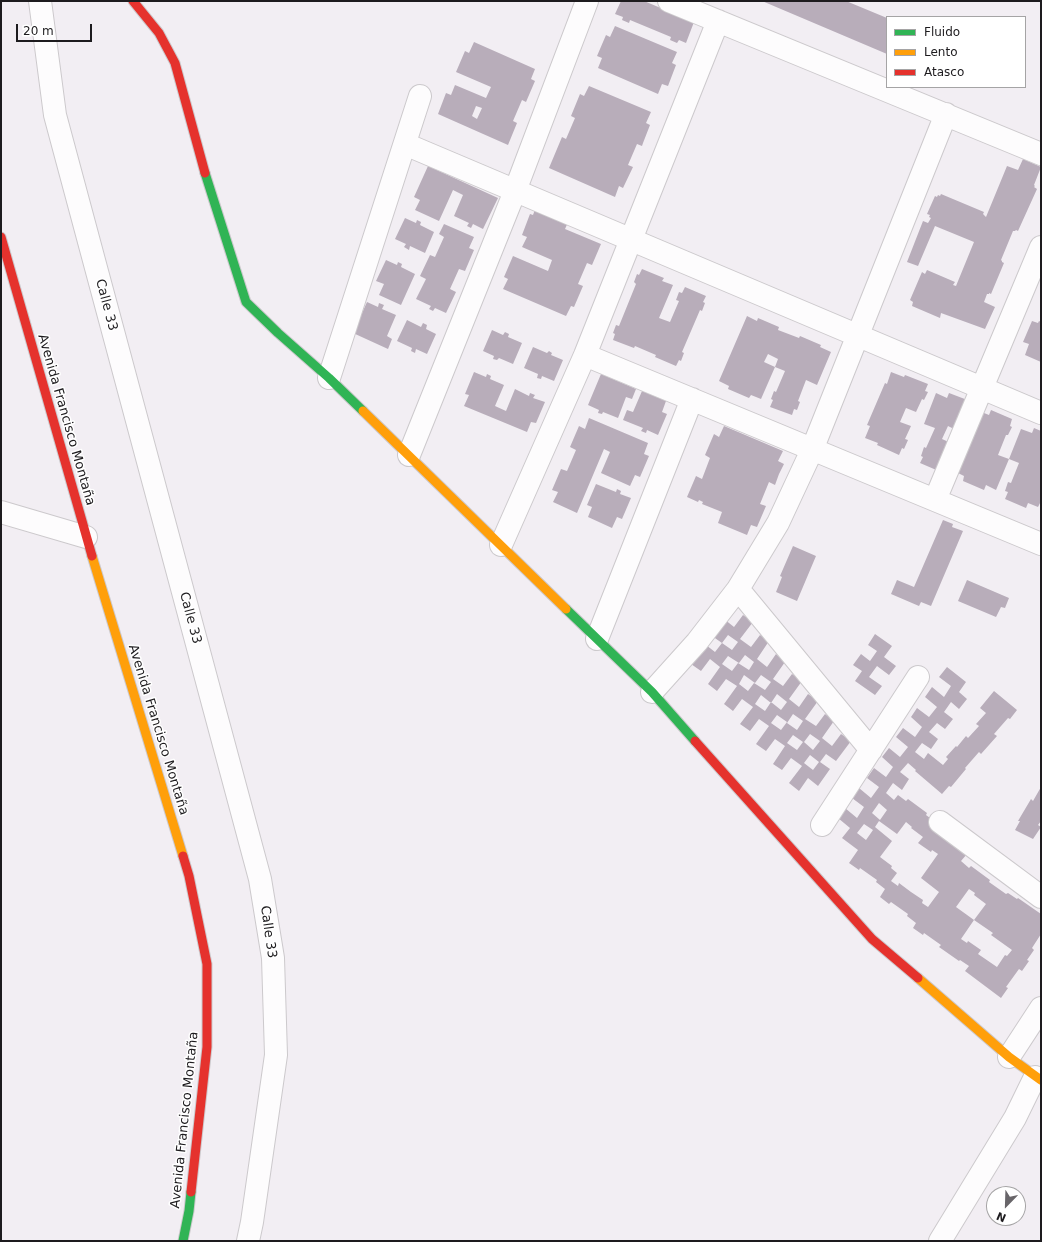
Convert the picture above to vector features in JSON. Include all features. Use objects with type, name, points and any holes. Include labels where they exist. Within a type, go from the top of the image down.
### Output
[{"type":"street","name":"Calle 33","points":[[40,1],[55,115],[260,879],[272,958],[276,1055],[248,1241]]},
{"type":"street","points":[[133,1],[159,33],[175,63],[202,163],[246,302],[278,334],[329,378],[652,692],[872,939],[1009,1057],[1038,1078],[940,1241]]},
{"type":"street","points":[[409,455],[515,191],[587,1]]},
{"type":"street","points":[[669,1],[1041,154]]},
{"type":"street","points":[[501,545],[585,355],[718,21]]},
{"type":"street","points":[[329,378],[420,96]]},
{"type":"street","points":[[652,692],[697,642],[738,589],[778,523],[812,450],[946,114]]},
{"type":"street","points":[[405,144],[1041,413]]},
{"type":"street","name":"Avenida Francisco Montaña","points":[[1,238],[86,536],[188,876],[207,964],[207,1047],[190,1211],[183,1241]]},
{"type":"street","points":[[935,500],[1041,247]]},
{"type":"street","points":[[585,355],[1041,544]]},
{"type":"street","points":[[597,639],[692,399]]},
{"type":"street","points":[[1,512],[86,536]]},
{"type":"street","points":[[738,589],[871,750]]},
{"type":"street","points":[[822,825],[918,677]]},
{"type":"street","points":[[940,822],[1041,897]]},
{"type":"street","points":[[1009,1057],[1041,1008]]},
{"type":"building","points":[[621,1],[644,1],[694,22],[686,43],[679,40],[677,43],[670,40],[671,37],[630,20],[629,23],[622,20],[623,17],[615,14]]},
{"type":"building","points":[[762,1],[846,1],[886,18],[886,54]]},
{"type":"building","points":[[615,26],[677,52],[672,63],[676,65],[668,86],[662,84],[658,94],[598,68],[602,58],[597,56],[606,35],[610,37]]},
{"type":"building","points":[[474,42],[535,69],[531,79],[535,81],[526,102],[522,100],[513,121],[517,123],[508,145],[438,114],[446,93],[451,95],[455,85],[486,98],[491,87],[456,72],[465,51],[469,53]],"holes":[[[476,106],[482,108],[477,119],[472,116]]]},
{"type":"building","points":[[589,86],[651,112],[646,123],[650,125],[642,146],[637,144],[628,165],[633,167],[623,188],[619,186],[615,197],[549,168],[562,137],[566,139],[575,118],[571,116],[580,94],[584,96]]},
{"type":"building","points":[[1023,159],[1041,167],[1034,185],[1037,189],[1018,231],[1013,231],[1001,260],[1004,263],[991,294],[987,294],[984,302],[995,307],[985,329],[941,313],[940,318],[912,306],[913,302],[910,300],[922,272],[925,274],[927,270],[955,282],[953,285],[956,286],[974,242],[935,226],[918,266],[907,262],[923,221],[928,223],[931,218],[929,217],[930,215],[927,214],[935,196],[940,196],[941,194],[984,212],[983,214],[986,217],[1007,166],[1018,170]]},
{"type":"building","points":[[428,166],[498,198],[483,229],[473,224],[471,228],[467,226],[469,223],[454,216],[463,195],[453,190],[439,221],[415,210],[420,200],[414,197]]},
{"type":"building","points":[[537,204],[570,218],[565,229],[601,244],[592,265],[587,263],[578,284],[583,286],[574,307],[571,306],[566,316],[503,289],[508,279],[504,277],[513,256],[548,271],[552,260],[522,247],[527,237],[522,235],[530,214],[533,215]]},
{"type":"building","points":[[405,218],[416,223],[417,220],[421,222],[420,225],[434,232],[425,253],[410,246],[409,250],[404,247],[406,244],[395,239]]},
{"type":"building","points":[[444,224],[474,237],[469,248],[474,250],[465,271],[459,269],[450,289],[456,292],[446,313],[435,308],[433,311],[429,309],[431,306],[416,299],[426,279],[420,276],[430,255],[435,257],[444,237],[439,234]]},
{"type":"building","points":[[386,260],[397,265],[398,262],[402,264],[401,267],[415,274],[401,305],[379,295],[384,284],[376,281]]},
{"type":"building","points":[[642,269],[664,278],[662,281],[673,285],[659,318],[670,322],[679,301],[676,300],[679,292],[682,293],[685,287],[706,296],[703,302],[705,303],[702,311],[700,310],[682,352],[684,353],[681,361],[679,360],[676,366],[635,346],[634,348],[613,340],[615,334],[613,333],[616,325],[619,326],[636,284],[634,282],[637,274],[639,275]]},
{"type":"building","points":[[367,302],[378,307],[379,303],[384,305],[382,309],[396,315],[387,336],[392,339],[388,349],[353,333]]},
{"type":"building","points":[[747,316],[757,321],[758,318],[779,327],[778,330],[799,338],[800,336],[821,345],[820,347],[831,352],[817,385],[806,380],[798,401],[800,402],[797,410],[794,409],[792,415],[770,407],[773,400],[771,399],[774,391],[776,392],[785,371],[775,367],[761,399],[751,395],[749,398],[728,389],[729,386],[719,381]],"holes":[[[768,354],[778,359],[775,367],[764,362]]]},
{"type":"building","points":[[407,320],[421,327],[423,323],[427,325],[426,329],[436,334],[427,354],[416,349],[415,353],[411,351],[412,348],[397,341]]},
{"type":"building","points":[[1032,321],[1038,323],[1039,321],[1041,322],[1041,362],[1025,355],[1029,344],[1023,342]]},
{"type":"building","points":[[492,330],[503,335],[505,332],[509,334],[508,337],[522,343],[513,364],[499,358],[497,360],[493,359],[494,356],[483,351]]},
{"type":"building","points":[[533,347],[547,353],[549,351],[552,353],[551,355],[563,360],[554,381],[542,376],[541,379],[537,378],[538,374],[524,368]]},
{"type":"building","points":[[474,372],[486,377],[487,374],[491,376],[490,379],[504,385],[495,406],[506,411],[515,389],[529,396],[530,393],[535,395],[533,398],[545,402],[536,423],[531,422],[527,432],[464,406],[469,395],[465,394]]},
{"type":"building","points":[[891,372],[904,377],[905,375],[928,384],[925,391],[928,392],[924,400],[922,399],[916,412],[906,408],[900,422],[911,426],[905,439],[908,440],[904,449],[902,448],[899,455],[877,445],[878,443],[865,438],[870,426],[867,425],[885,383],[887,384]]},
{"type":"building","points":[[601,374],[636,389],[632,399],[626,397],[618,418],[603,412],[602,414],[598,413],[599,410],[588,405]]},
{"type":"building","points":[[642,391],[666,401],[662,412],[667,414],[658,435],[647,430],[646,433],[641,431],[643,428],[623,420],[627,410],[633,412]]},
{"type":"building","points":[[936,393],[947,398],[949,393],[970,401],[958,431],[948,426],[942,439],[953,444],[941,472],[920,463],[923,457],[921,456],[924,447],[926,448],[935,428],[924,424]]},
{"type":"building","points":[[991,410],[1012,419],[1010,426],[1012,427],[1008,435],[1006,435],[998,455],[1009,459],[996,490],[986,485],[984,490],[963,481],[964,476],[954,471],[979,411],[989,415]]},
{"type":"building","points":[[589,418],[648,443],[644,454],[649,456],[640,477],[635,475],[630,486],[601,473],[610,452],[604,449],[577,513],[553,502],[558,492],[552,490],[561,469],[567,471],[576,450],[570,447],[579,426],[585,429]]},
{"type":"building","points":[[724,426],[783,451],[778,461],[784,464],[775,485],[769,482],[760,504],[766,506],[757,527],[751,525],[747,535],[718,523],[722,512],[702,504],[703,502],[699,500],[698,502],[687,497],[696,476],[702,479],[710,458],[705,455],[714,434],[719,437]]},
{"type":"building","points":[[1034,428],[1041,431],[1041,501],[1038,507],[1028,503],[1026,508],[1005,499],[1008,492],[1005,491],[1008,482],[1011,483],[1019,463],[1009,459],[1021,429],[1032,433]]},
{"type":"building","points":[[596,484],[616,492],[617,489],[621,491],[620,494],[631,498],[622,519],[617,517],[612,528],[588,517],[592,507],[587,505]]},
{"type":"building","points":[[943,520],[953,524],[952,527],[963,531],[931,606],[921,602],[919,606],[891,594],[897,580],[914,587]]},
{"type":"building","points":[[793,546],[816,556],[797,601],[776,592],[782,577],[780,576]]},
{"type":"building","points":[[967,580],[1009,598],[1005,608],[1001,607],[996,617],[958,601]]},
{"type":"building","points":[[743,615],[753,622],[740,639],[751,647],[760,635],[769,641],[757,659],[767,667],[776,654],[785,662],[773,679],[783,686],[792,674],[802,681],[789,699],[799,707],[808,694],[818,701],[805,719],[816,726],[825,714],[834,721],[822,738],[832,746],[841,734],[851,741],[836,761],[826,754],[820,762],[830,769],[818,786],[808,778],[799,791],[789,783],[802,766],[791,758],[782,770],[773,764],[785,746],[775,739],[766,751],[756,744],[769,726],[759,719],[750,731],[740,724],[753,707],[742,699],[733,711],[724,704],[737,686],[726,679],[717,691],[708,684],[720,667],[710,659],[701,671],[691,664],[706,645],[715,652],[722,643],[712,636],[724,619],[734,627]],"holes":[[[728,635],[738,642],[732,650],[722,643]],[[745,655],[754,662],[749,670],[738,663],[732,671],[722,664],[728,656],[739,663]],[[744,675],[755,683],[761,675],[771,682],[765,690],[754,683],[748,691],[739,684]],[[777,694],[787,702],[781,710],[771,702]],[[761,695],[771,703],[765,711],[755,704]],[[793,714],[803,721],[797,730],[787,723]],[[777,715],[787,722],[781,730],[771,723]],[[810,734],[820,741],[813,750],[804,742]],[[793,735],[803,742],[797,750],[787,743]],[[810,755],[819,762],[813,770],[804,763]]]},
{"type":"building","points":[[875,634],[892,646],[884,657],[896,666],[889,675],[877,666],[869,677],[882,686],[875,695],[855,681],[862,671],[853,665],[861,654],[870,661],[877,651],[868,645]]},
{"type":"building","points":[[947,667],[966,682],[959,692],[967,699],[959,709],[951,702],[944,712],[953,719],[945,729],[937,723],[929,732],[938,739],[931,749],[922,743],[915,752],[924,759],[928,753],[943,765],[948,759],[946,757],[956,746],[957,747],[966,736],[968,738],[979,726],[976,724],[986,713],[980,708],[994,691],[1017,710],[994,734],[997,736],[981,754],[979,752],[951,787],[949,786],[942,794],[908,763],[900,772],[909,779],[902,790],[893,783],[886,793],[894,800],[898,795],[906,801],[908,799],[927,813],[926,815],[934,821],[930,827],[967,854],[961,861],[969,868],[971,866],[990,880],[989,882],[1006,894],[1008,893],[1017,899],[1018,898],[1041,914],[1041,934],[1032,948],[1034,950],[1027,960],[1029,961],[1022,971],[1019,969],[1006,987],[1008,988],[1001,998],[965,971],[969,966],[939,947],[941,945],[924,933],[923,935],[913,928],[916,923],[907,916],[908,914],[891,902],[889,904],[880,897],[885,889],[876,882],[877,880],[860,868],[859,870],[849,863],[858,850],[842,838],[850,828],[838,818],[845,808],[857,818],[864,807],[852,798],[859,788],[871,798],[879,787],[867,778],[874,768],[886,777],[893,767],[882,757],[889,748],[900,757],[908,747],[896,737],[903,728],[915,737],[922,727],[911,717],[917,708],[929,717],[937,707],[925,697],[932,687],[944,697],[951,686],[939,677]],"holes":[[[879,803],[887,810],[880,820],[872,813]],[[879,821],[897,834],[906,822],[923,837],[918,843],[931,852],[932,850],[938,854],[921,878],[939,892],[928,907],[922,903],[923,900],[899,883],[898,886],[891,881],[897,873],[891,868],[892,866],[880,857],[892,841],[875,827]],[[864,824],[873,830],[866,840],[857,833]],[[969,889],[986,904],[974,920],[956,907]],[[974,920],[993,933],[991,935],[1012,950],[1007,956],[1005,955],[997,967],[978,954],[981,950],[968,941],[967,943],[961,939]]]},
{"type":"building","points":[[1041,787],[1041,821],[1038,825],[1041,827],[1033,839],[1015,830],[1020,821],[1018,821],[1031,799],[1033,801]]},
{"type":"traffic: fast","points":[[205,173],[246,302],[363,411]]},
{"type":"traffic: fast","points":[[566,609],[652,692],[695,741]]},
{"type":"traffic: fast","points":[[183,1241],[191,1192]]},
{"type":"traffic: slow","points":[[363,411],[566,609]]},
{"type":"traffic: slow","points":[[92,556],[183,856]]},
{"type":"traffic: slow","points":[[918,978],[1009,1057],[1041,1080]]},
{"type":"traffic: jam","points":[[133,1],[159,33],[175,63],[205,173]]},
{"type":"traffic: jam","points":[[1,237],[92,556]]},
{"type":"traffic: jam","points":[[695,741],[872,939],[918,978]]},
{"type":"traffic: jam","points":[[183,856],[189,876],[207,964],[207,1047],[191,1192]]}]
